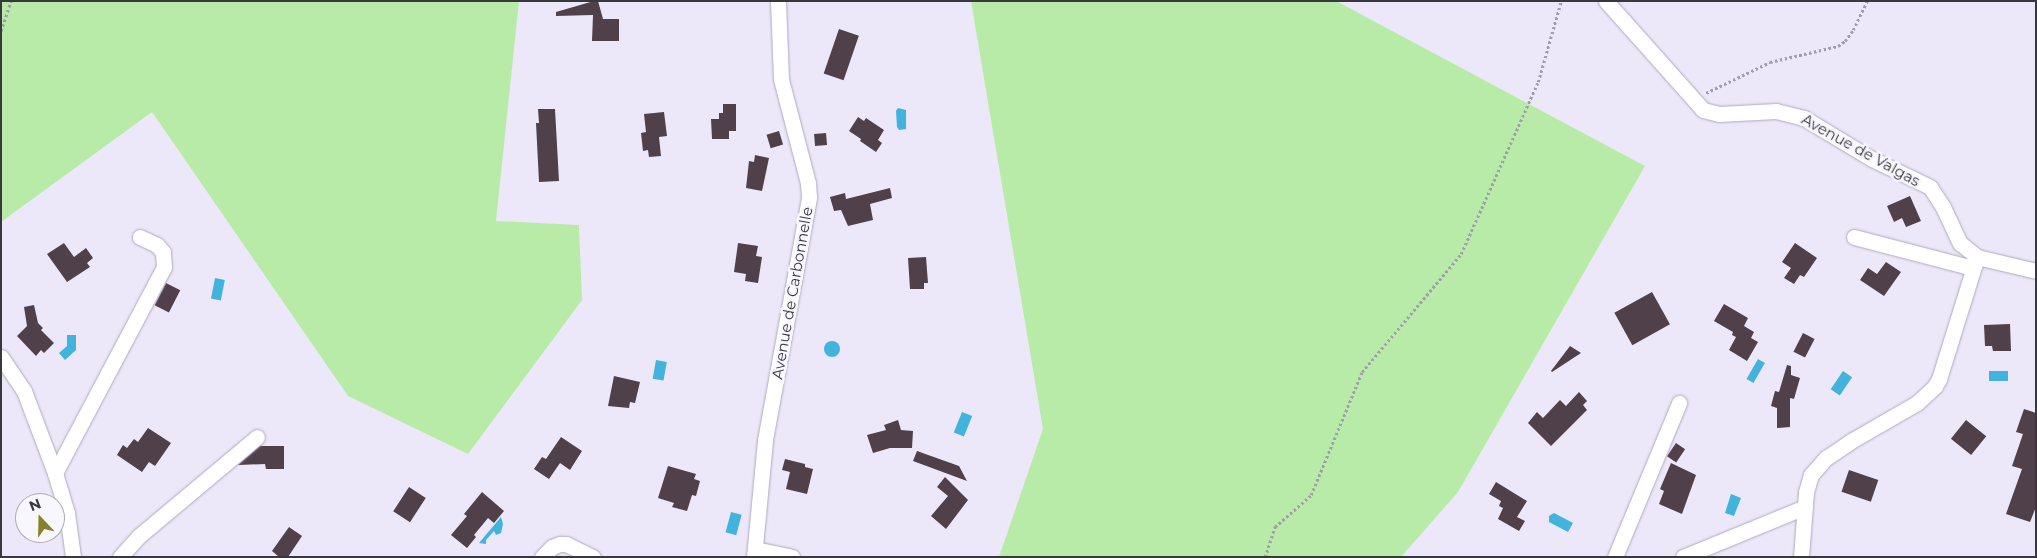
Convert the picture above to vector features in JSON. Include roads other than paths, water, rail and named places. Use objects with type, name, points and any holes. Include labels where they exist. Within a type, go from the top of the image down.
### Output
[{"type":"street","name":"Avenue de Carbonnelle","points":[[755,553],[765,440],[809,198],[808,183],[781,79],[778,1]]},
{"type":"street","name":"Avenue de Valgas","points":[[1606,1],[1694,100],[1708,113],[1776,111],[1804,118],[1872,159],[1930,188],[1943,207],[1960,243],[1975,262]]},
{"type":"street","points":[[1854,237],[1975,262],[2036,271]]},
{"type":"street","points":[[56,473],[164,267],[163,252],[157,245],[140,238]]},
{"type":"street","points":[[1801,557],[1807,485],[1811,475],[1826,458],[1916,402],[1935,386],[1939,379],[1975,262]]},
{"type":"street","points":[[1,357],[24,391],[56,473],[67,513],[73,557]]},
{"type":"street","points":[[1615,557],[1679,403]]},
{"type":"street","points":[[120,557],[139,536],[257,437]]},
{"type":"street","points":[[1683,557],[1805,507]]},
{"type":"street","points":[[542,557],[552,547],[560,544],[566,544],[593,557]]},
{"type":"street","points":[[755,553],[792,557]]},
{"type":"water","points":[[898,108],[906,110],[906,129],[899,130],[897,127],[896,111]]},
{"type":"water","points":[[215,278],[225,280],[221,301],[211,299]]},
{"type":"water","points":[[67,335],[76,335],[76,350],[65,360],[59,353],[67,346]]},
{"type":"water","points":[[832,341],[838,343],[840,349],[838,355],[832,357],[826,355],[824,349],[826,343]]},
{"type":"water","points":[[1758,359],[1765,363],[1753,383],[1746,379]]},
{"type":"water","points":[[656,360],[667,362],[664,381],[653,379]]},
{"type":"water","points":[[1843,371],[1852,377],[1840,395],[1831,389]]},
{"type":"water","points":[[1989,371],[2008,371],[2008,381],[1989,381]]},
{"type":"water","points":[[962,412],[972,416],[964,437],[954,432]]},
{"type":"water","points":[[1731,494],[1741,498],[1734,516],[1725,513]]},
{"type":"water","points":[[731,512],[742,515],[736,535],[726,532]]},
{"type":"water","points":[[1554,513],[1573,523],[1568,532],[1549,522],[1549,516]]},
{"type":"water","points":[[501,517],[503,524],[501,533],[496,535],[494,531],[486,540],[486,544],[479,543]]}]
